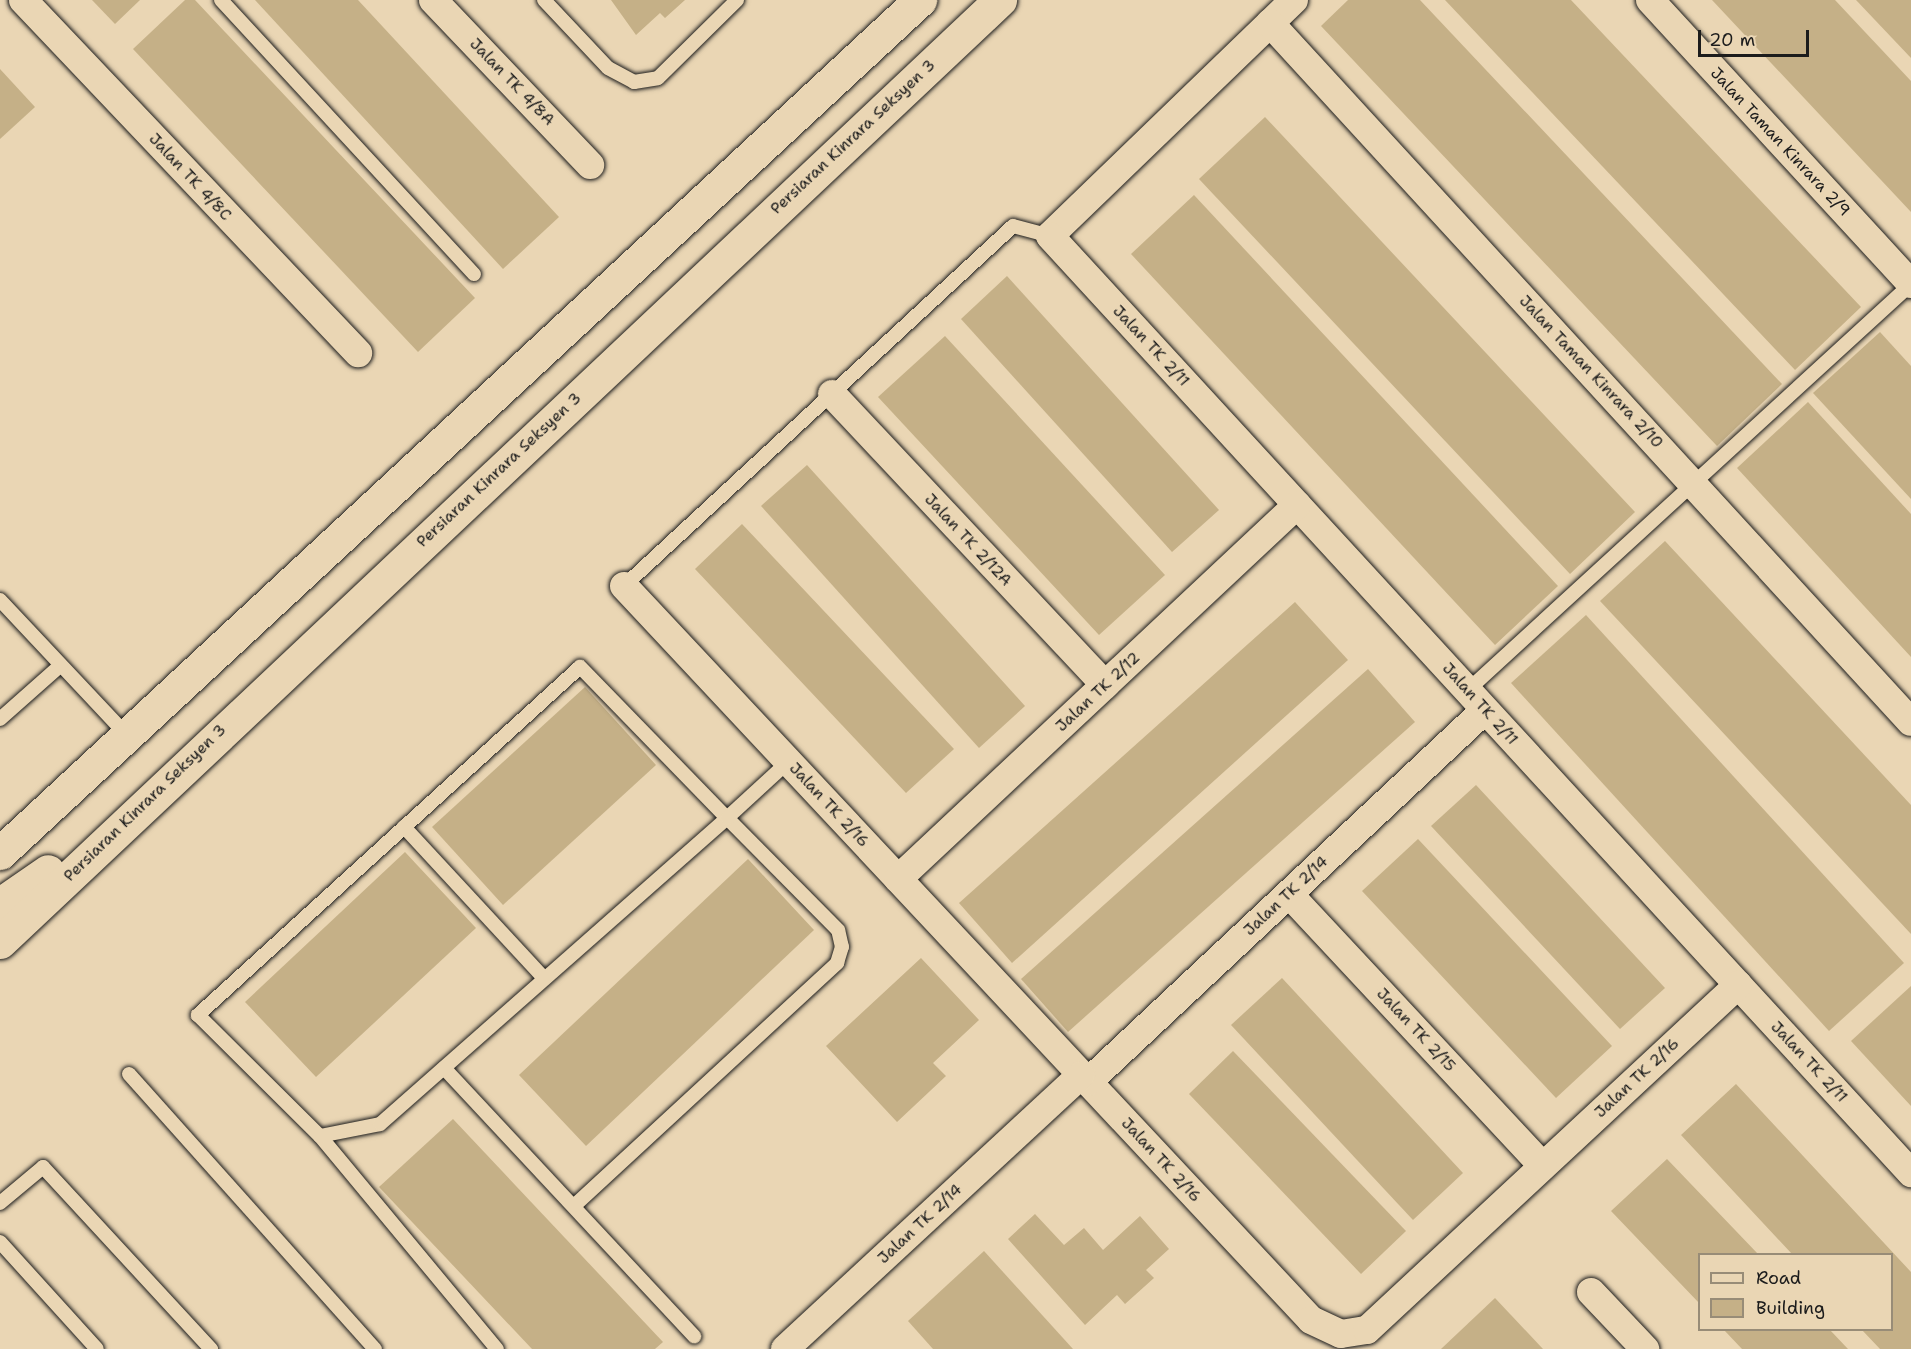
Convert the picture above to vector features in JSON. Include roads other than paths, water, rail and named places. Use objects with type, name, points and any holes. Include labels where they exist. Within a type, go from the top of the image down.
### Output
[{"type":"main road","points":[[0,853],[920,0]]},
{"type":"main road","name":"Persiaran Kinrara Seksyen 3","points":[[0,942],[189,760],[1000,0]]},
{"type":"main road","points":[[0,904],[17,895],[189,760]]},
{"type":"street","name":"Jalan TK 4/8C","points":[[23,0],[358,353]]},
{"type":"street","name":"Jalan TK 4/8A","points":[[433,0],[591,165]]},
{"type":"street","points":[[1050,236],[1294,0]]},
{"type":"street","name":"Jalan Taman Kinrara 2/9","points":[[1650,0],[1911,284]]},
{"type":"street","name":"Jalan Taman Kinrara 2/10","points":[[1270,23],[1911,722]]},
{"type":"street","name":"Jalan TK 2/11","points":[[1050,236],[1911,1173]]},
{"type":"street","name":"Jalan TK 2/12A","points":[[832,394],[1104,686]]},
{"type":"street","name":"Jalan TK 2/12","points":[[898,879],[1297,505]]},
{"type":"street","name":"Jalan TK 2/16","points":[[624,586],[1311,1320],[1341,1334],[1367,1330],[1738,985]]},
{"type":"street","name":"Jalan TK 2/14","points":[[785,1349],[1289,894],[1476,700]]},
{"type":"street","name":"Jalan TK 2/15","points":[[1289,894],[1543,1166]]},
{"type":"street","points":[[1591,1292],[1645,1349]]},
{"type":"lane","points":[[221,0],[474,274]]},
{"type":"lane","points":[[544,0],[608,68],[633,82],[658,78],[737,0]]},
{"type":"lane","points":[[624,586],[1013,226],[1050,236]]},
{"type":"lane","points":[[1476,700],[1693,484],[1911,284]]},
{"type":"lane","points":[[0,600],[126,734]]},
{"type":"lane","points":[[0,719],[61,665]]},
{"type":"lane","points":[[497,1349],[320,1136],[198,1015],[580,667],[838,930],[842,947],[837,963],[575,1205]]},
{"type":"lane","points":[[320,1136],[380,1124],[789,762]]},
{"type":"lane","points":[[404,827],[544,978]]},
{"type":"lane","points":[[444,1068],[575,1205],[694,1336]]},
{"type":"lane","points":[[129,1074],[375,1349]]},
{"type":"lane","points":[[0,1203],[43,1167],[211,1349]]},
{"type":"lane","points":[[0,1242],[97,1349]]}]
